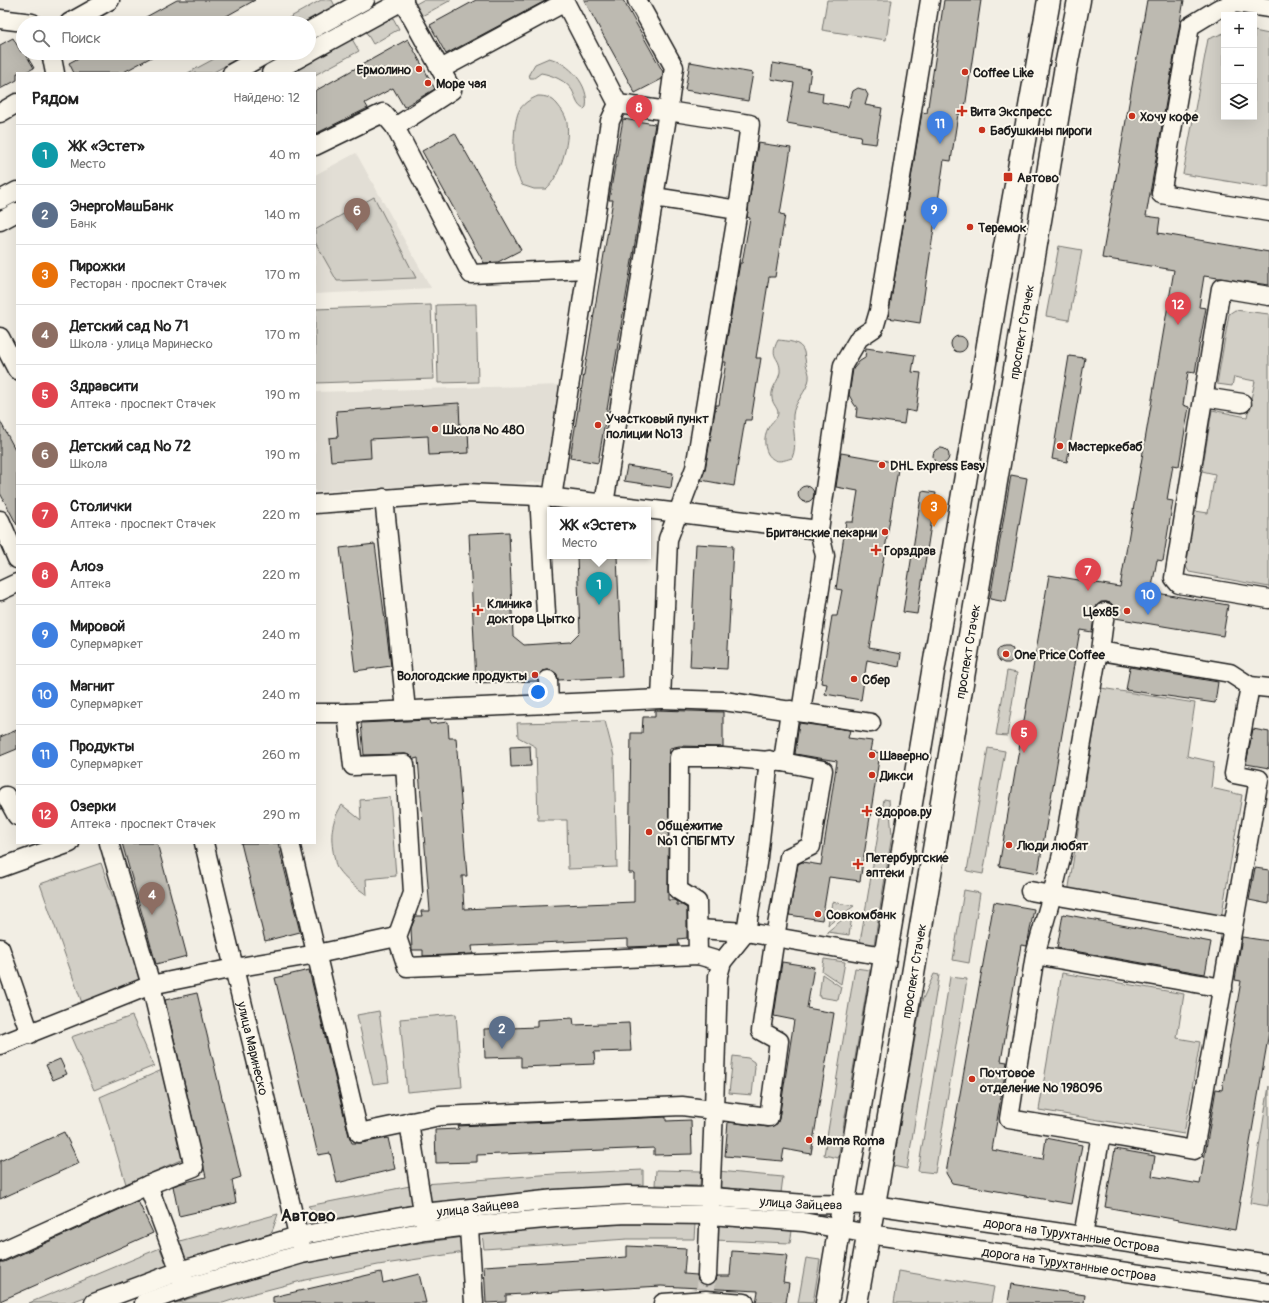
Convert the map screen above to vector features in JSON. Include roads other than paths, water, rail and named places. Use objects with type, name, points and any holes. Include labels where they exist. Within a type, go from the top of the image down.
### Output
[{"type":"main road","points":[[827,1303],[884,956],[994,310],[1050,0]]},
{"type":"main road","name":"проспект Стачек","points":[[856,1303],[874,1205],[1066,66],[1079,0]]},
{"type":"street","points":[[81,16],[110,0]]},
{"type":"street","points":[[316,27],[365,0]]},
{"type":"street","points":[[316,48],[379,6],[403,0],[452,90],[395,128]]},
{"type":"street","points":[[604,504],[674,67],[637,0]]},
{"type":"street","points":[[706,1288],[718,976],[722,962],[746,932],[776,761],[796,711],[825,556],[819,530],[843,365],[859,338],[874,328],[879,311],[930,0]]},
{"type":"street","points":[[441,69],[565,2],[618,104]]},
{"type":"street","points":[[1269,8],[1236,3],[1218,9],[1190,26],[1161,194],[1269,212]]},
{"type":"street","points":[[0,19],[16,21]]},
{"type":"street","points":[[52,60],[55,72]]},
{"type":"street","points":[[234,72],[255,60]]},
{"type":"street","points":[[273,72],[295,60]]},
{"type":"street","points":[[618,104],[750,124],[738,210],[695,468],[668,539],[661,699]]},
{"type":"street","points":[[546,613],[546,497],[587,269],[610,121],[618,104]]},
{"type":"street","points":[[316,146],[383,113],[395,128],[471,274],[587,269]]},
{"type":"street","points":[[0,200],[16,192]]},
{"type":"street","points":[[654,197],[738,210]]},
{"type":"street","points":[[0,221],[16,213]]},
{"type":"street","points":[[1269,296],[1221,288],[1174,578],[1179,584],[1269,600]]},
{"type":"street","points":[[0,337],[16,368]]},
{"type":"street","points":[[1204,397],[1242,403]]},
{"type":"street","points":[[316,504],[466,493],[546,497],[629,507]]},
{"type":"street","points":[[384,498],[406,710]]},
{"type":"street","points":[[651,510],[819,530]]},
{"type":"street","points":[[0,520],[16,558]]},
{"type":"street","points":[[0,591],[16,583]]},
{"type":"street","points":[[1105,612],[1100,651],[1096,662],[1064,846],[1035,956],[1009,1119],[1194,1150],[1259,779],[1234,774],[1250,686]]},
{"type":"street","points":[[1100,651],[1230,673],[1250,686],[1269,687]]},
{"type":"street","points":[[548,680],[549,704]]},
{"type":"street","points":[[316,713],[347,713],[661,699],[724,701],[871,723]]},
{"type":"street","points":[[347,713],[353,766],[405,764],[413,893],[397,937],[407,967],[698,955],[722,962]]},
{"type":"street","points":[[290,844],[359,1133],[440,1116],[650,1107],[682,1106],[769,1117],[779,1041],[761,1031],[775,937],[789,858],[811,846],[823,770],[776,761],[722,757],[679,756],[678,890],[697,902],[698,955]]},
{"type":"street","points":[[8,795],[16,814]]},
{"type":"street","points":[[0,868],[34,849],[64,844]]},
{"type":"street","points":[[0,1252],[148,1185],[194,1167],[151,985],[109,844]]},
{"type":"street","name":"улица Маринеско","points":[[204,844],[302,1254]]},
{"type":"street","points":[[1030,891],[1233,927]]},
{"type":"street","points":[[698,929],[746,932],[884,956]]},
{"type":"street","points":[[0,1045],[151,985],[397,937]]},
{"type":"street","points":[[0,948],[30,1034]]},
{"type":"street","points":[[1035,956],[1223,988]]},
{"type":"street","points":[[409,1122],[426,1231]]},
{"type":"street","points":[[1083,1236],[1102,1134]]},
{"type":"street","points":[[148,1185],[186,1288]]},
{"type":"street","name":"улица Зайцева","points":[[94,1303],[180,1271],[298,1236],[423,1213],[555,1199],[627,1196],[710,1197],[806,1204],[874,1205]]},
{"type":"street","name":"дорога на Турухтанные Острова","points":[[874,1205],[1269,1263]]},
{"type":"street","points":[[468,1208],[474,1303]]},
{"type":"street","name":"улица Зайцева","points":[[149,1302],[186,1288],[302,1254],[426,1231],[470,1226],[555,1218],[627,1214],[710,1215],[803,1222],[868,1234]]},
{"type":"street","name":"дорога на Турухтанные острова","points":[[868,1234],[1265,1296]]},
{"type":"street","points":[[1265,1296],[1269,1263]]},
{"type":"street","points":[[144,1284],[149,1302]]},
{"type":"street","points":[[663,1303],[706,1288],[745,1303]]},
{"type":"tunnel","points":[[706,1289],[707,1275]]},
{"type":"place","name":"Ермолино","points":[[419,69]]},
{"type":"place","name":"Coffee Like","points":[[965,72]]},
{"type":"place","name":"Море чая","points":[[428,83]]},
{"type":"place","name":"Вита Экспресс","points":[[962,111]]},
{"type":"place","name":"Хочу кофе","points":[[1132,116]]},
{"type":"place","name":"Алоэ","points":[[639,128]]},
{"type":"place","name":"Бабушкины пироги","points":[[982,130]]},
{"type":"place","name":"Продукты","points":[[940,144]]},
{"type":"place","name":"Автово","points":[[1008,177]]},
{"type":"place","name":"Теремок","points":[[970,227]]},
{"type":"place","name":"Мировой","points":[[934,230]]},
{"type":"place","name":"Детский сад № 72","points":[[357,231]]},
{"type":"place","name":"Озерки","points":[[1178,325]]},
{"type":"place","name":"Участковый пункт полиции №13","points":[[598,425]]},
{"type":"place","name":"Школа № 480","points":[[435,429]]},
{"type":"place","name":"Мастеркебаб","points":[[1060,446]]},
{"type":"place","name":"DHL Express Easy","points":[[882,465]]},
{"type":"place","name":"Пирожки","points":[[934,527]]},
{"type":"place","name":"Британские пекарни","points":[[885,532]]},
{"type":"place","name":"Горздрав","points":[[876,550]]},
{"type":"place","name":"Столички","points":[[1088,591]]},
{"type":"place","name":"ЖК «Эстет»","points":[[599,605]]},
{"type":"place","name":"Клиника доктора Цытко","points":[[478,610]]},
{"type":"place","name":"Цех85","points":[[1127,611]]},
{"type":"place","name":"Магнит","points":[[1148,615]]},
{"type":"place","name":"One Price Coffee","points":[[1006,654]]},
{"type":"place","name":"Вологодские продукты","points":[[535,675]]},
{"type":"place","name":"Сбер","points":[[854,679]]},
{"type":"place","name":"Здравсити","points":[[1024,753]]},
{"type":"place","name":"Шаверно","points":[[872,755]]},
{"type":"place","name":"Дикси","points":[[872,775]]},
{"type":"place","name":"Здоров.ру","points":[[867,811]]},
{"type":"place","name":"Общежитие №1 СПБГМТУ","points":[[649,832]]},
{"type":"place","name":"Люди любят","points":[[1009,845]]},
{"type":"place","name":"Петербургские аптеки","points":[[858,864]]},
{"type":"place","name":"Совкомбанк","points":[[818,914]]},
{"type":"place","name":"Детский сад № 71","points":[[152,915]]},
{"type":"place","name":"ЭнергоМашБанк","points":[[502,1049]]},
{"type":"place","name":"Почтовое отделение № 198096","points":[[972,1079]]},
{"type":"place","name":"Mama Roma","points":[[809,1140]]},
{"type":"district","name":"Автово","points":[[308,1215]]}]
